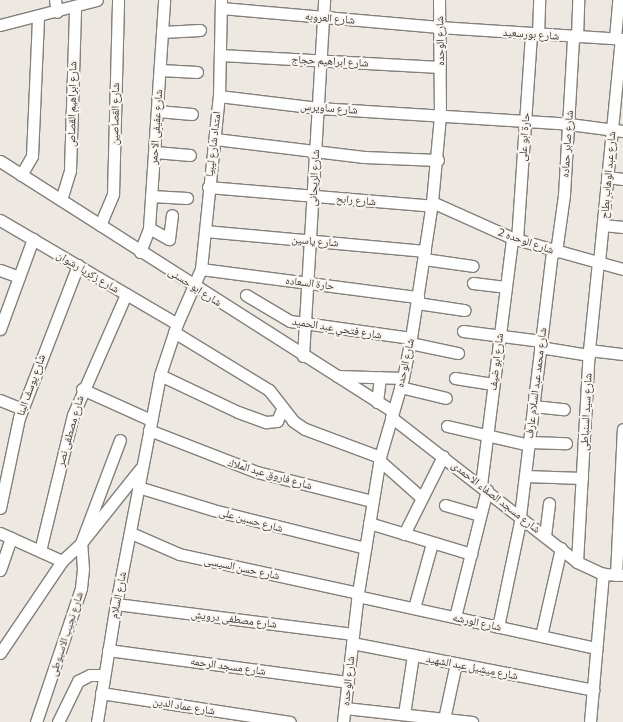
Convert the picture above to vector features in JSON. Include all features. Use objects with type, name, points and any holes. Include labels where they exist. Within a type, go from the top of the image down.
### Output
[{"type":"street","points":[[55,0],[57,12]]},
{"type":"street","name":"شارع القصاصين","points":[[100,225],[113,194],[118,0]]},
{"type":"street","name":"شارع عفيفى الاحمر","points":[[140,252],[148,228],[155,152],[164,0]]},
{"type":"street","name":"شارع الريحانى","points":[[304,356],[324,0]]},
{"type":"street","name":"شارع الوحده","points":[[343,722],[357,595],[379,458],[391,414],[402,383],[411,341],[438,160],[440,115],[439,0]]},
{"type":"street","name":"حارة ابو على","points":[[514,239],[525,121],[539,0]]},
{"type":"street","name":"شارع صابر حماده","points":[[554,251],[564,195],[578,0]]},
{"type":"street","name":"شارع عبد الوهاب بطاح","points":[[599,262],[607,177],[617,130],[619,39],[618,0]]},
{"type":"street","points":[[0,25],[38,17],[95,1]]},
{"type":"street","name":"شارع العروبه","points":[[221,4],[323,17],[440,28]]},
{"type":"street","name":"امتداد شارع ليبيا","points":[[192,286],[201,270],[208,187],[215,139],[219,96],[221,4]]},
{"type":"street","name":"شارع ابراهيم القصاص","points":[[61,200],[70,170],[75,7]]},
{"type":"street","points":[[21,175],[32,156],[38,17]]},
{"type":"street","name":"شارع بورسعيد","points":[[440,28],[534,35],[619,39]]},
{"type":"street","points":[[162,32],[200,30]]},
{"type":"street","name":"شارع ابراهيم حجاج","points":[[220,55],[440,67]]},
{"type":"street","points":[[160,70],[197,72]]},
{"type":"street","name":"شارع ساويرس","points":[[219,96],[318,108],[569,124],[617,130]]},
{"type":"street","points":[[157,111],[192,114]]},
{"type":"street","points":[[215,139],[374,158],[438,160]]},
{"type":"street","points":[[155,152],[190,155]]},
{"type":"street","name":"شارع ابو حسنى","points":[[0,161],[192,286],[377,402],[391,414]]},
{"type":"street","points":[[607,177],[623,179]]},
{"type":"street","name":"شارع رابح","points":[[208,187],[432,204]]},
{"type":"street","points":[[151,196],[187,198]]},
{"type":"street","name":"شارع الوحده 2","points":[[432,204],[514,239],[623,269]]},
{"type":"street","points":[[148,228],[169,239],[172,215]]},
{"type":"street","name":"شارع زكريا رشوان","points":[[0,220],[126,294],[269,390],[277,397],[282,409],[305,429],[379,458]]},
{"type":"street","points":[[603,225],[623,227]]},
{"type":"street","name":"شارع ياسين","points":[[205,231],[311,240],[424,255],[472,266]]},
{"type":"street","points":[[0,328],[33,239]]},
{"type":"street","name":"شارع ابو ضيف","points":[[455,617],[480,515],[484,488],[487,435],[493,384],[514,239]]},
{"type":"street","name":"شارع محمد عبد السلام عارف","points":[[498,627],[521,517],[533,406],[554,251]]},
{"type":"street","name":"شارع سيد السنباطى","points":[[578,562],[589,352],[599,262]]},
{"type":"street","name":"شارع يوسف البنا","points":[[0,508],[10,455],[22,408],[78,266]]},
{"type":"street","points":[[0,270],[19,277]]},
{"type":"street","name":"حارة السعاده","points":[[201,270],[309,283],[418,300],[464,310]]},
{"type":"street","points":[[473,283],[506,287]]},
{"type":"street","name":"شارع السلام","points":[[96,722],[116,604],[131,533],[141,469],[160,375],[192,286]]},
{"type":"street","name":"شارع مصطفى نصر","points":[[40,551],[73,415],[82,390],[126,294]]},
{"type":"street","name":"شارع فتحي عبد الحميد","points":[[246,295],[278,316],[306,324],[411,341],[458,353]]},
{"type":"street","points":[[463,330],[589,352],[623,354]]},
{"type":"street","points":[[160,375],[238,412],[266,422],[277,421],[282,409]]},
{"type":"street","points":[[336,376],[380,377],[446,398]]},
{"type":"street","points":[[377,402],[380,377]]},
{"type":"street","points":[[455,378],[493,384]]},
{"type":"street","name":"شارع فاروق عبد الملاك","points":[[82,390],[150,425],[257,472],[372,500]]},
{"type":"street","points":[[0,400],[22,408]]},
{"type":"street","points":[[533,406],[564,409]]},
{"type":"street","name":"شارع مسجد الصفاء الاحمدى","points":[[391,414],[578,562],[603,574]]},
{"type":"street","points":[[447,426],[529,443],[566,443]]},
{"type":"street","points":[[590,722],[603,574],[620,575],[623,429]]},
{"type":"street","points":[[81,543],[120,440]]},
{"type":"street","points":[[404,534],[443,456]]},
{"type":"street","points":[[379,458],[422,498]]},
{"type":"street","name":"شارع السلام","points":[[0,653],[62,561],[81,543],[141,469]]},
{"type":"street","points":[[525,476],[582,478]]},
{"type":"street","name":"شارع حسين على","points":[[138,487],[243,518],[365,548]]},
{"type":"street","points":[[545,536],[549,503]]},
{"type":"street","points":[[445,505],[480,515]]},
{"type":"street","points":[[369,523],[471,554]]},
{"type":"street","points":[[0,533],[62,561]]},
{"type":"street","name":"شارع حسن السيسى","points":[[131,533],[179,554],[357,595]]},
{"type":"street","points":[[0,570],[11,538]]},
{"type":"street","points":[[414,608],[432,542]]},
{"type":"street","name":"شارع نجيب الاسيوطى","points":[[36,722],[81,588],[83,569],[81,543]]},
{"type":"street","points":[[541,636],[560,548]]},
{"type":"street","name":"شارع الورشه","points":[[357,595],[596,648]]},
{"type":"street","name":"شارع مصطفى درويش","points":[[116,604],[352,638]]},
{"type":"street","name":"شارع ميشيل عبد الشهيد","points":[[352,638],[413,655],[593,690]]},
{"type":"street","name":"شارع مسجد الرحمه","points":[[108,650],[347,682]]},
{"type":"street","points":[[404,714],[413,655]]},
{"type":"street","points":[[444,719],[456,663]]},
{"type":"street","points":[[58,722],[78,682],[90,675],[104,675]]},
{"type":"street","name":"شارع عماد الدين","points":[[101,693],[290,722]]},
{"type":"street","points":[[345,708],[472,722]]}]
